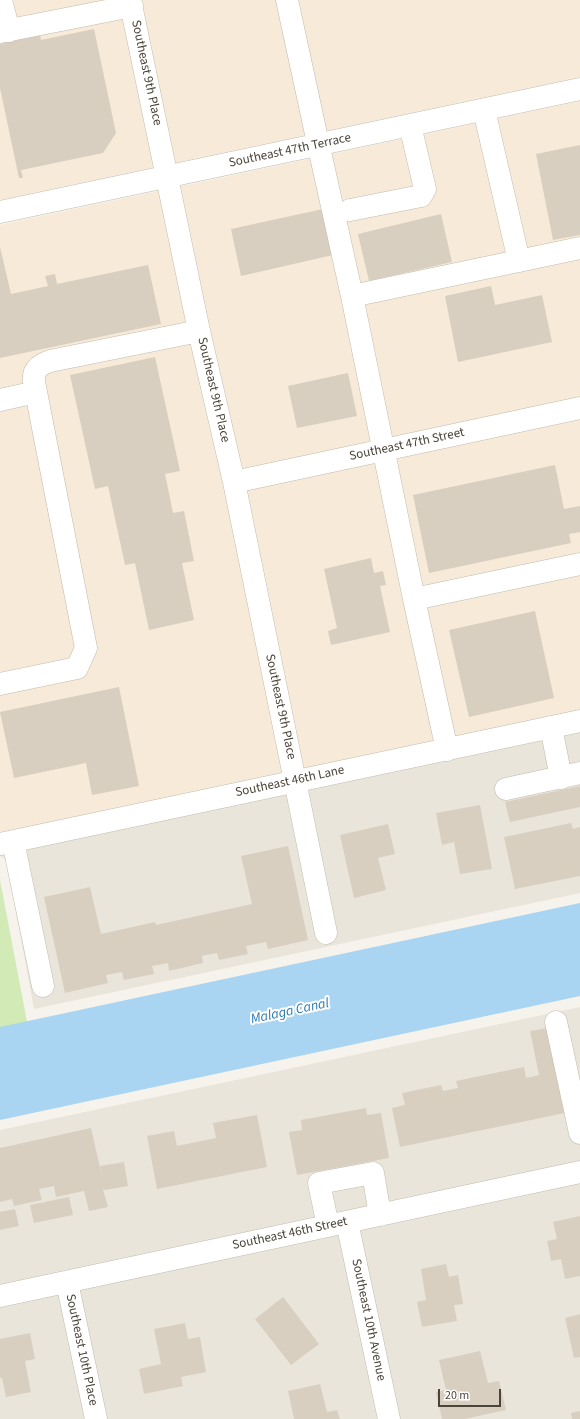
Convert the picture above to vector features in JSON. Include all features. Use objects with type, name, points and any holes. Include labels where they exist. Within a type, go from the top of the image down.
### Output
[{"type":"street","points":[[1,0],[4,32],[71,9],[131,3]]},
{"type":"street","points":[[287,0],[312,120],[319,145],[352,296],[414,599],[447,750]]},
{"type":"street","name":"Southeast 9th Place","points":[[131,3],[200,331],[234,482],[326,933]]},
{"type":"street","name":"Southeast 47th Terrace","points":[[0,212],[580,89]]},
{"type":"street","points":[[484,110],[519,261]]},
{"type":"street","points":[[350,210],[421,196],[425,189],[410,126]]},
{"type":"street","points":[[352,296],[580,248]]},
{"type":"street","points":[[0,684],[77,668],[86,648],[36,392],[34,375],[36,368],[50,361],[200,331]]},
{"type":"street","points":[[0,400],[36,392]]},
{"type":"street","name":"Southeast 47th Street","points":[[234,482],[580,408]]},
{"type":"street","points":[[414,599],[580,564]]},
{"type":"street","name":"Southeast 46th Lane","points":[[6,842],[580,721]]},
{"type":"street","points":[[506,789],[571,776],[550,727]]},
{"type":"street","points":[[6,842],[43,986]]},
{"type":"street","points":[[556,1022],[580,1133]]},
{"type":"street","name":"Southeast 46th Street","points":[[0,1296],[580,1172]]},
{"type":"street","name":"Southeast 10th Avenue","points":[[380,1215],[372,1174],[319,1183],[338,1224],[389,1419]]},
{"type":"street","name":"Southeast 10th Place","points":[[67,1282],[96,1419]]},
{"type":"shaded area","points":[[0,0],[580,0],[580,77],[0,200]]},
{"type":"shaded area","points":[[580,101],[580,722],[0,841],[0,225]]},
{"type":"shaded area","points":[[580,722],[580,893],[34,1009],[7,864],[4,858],[0,856],[0,841]]},
{"type":"shaded area","points":[[580,1007],[580,1419],[0,1419],[0,1130]]},
{"type":"green space","points":[[0,880],[28,1027],[0,1033]]},
{"type":"water","name":"Malaga Canal","points":[[580,903],[580,996],[0,1120],[0,1027]]},
{"type":"building","points":[[94,29],[116,133],[103,153],[21,170],[23,178],[19,178],[0,88],[0,44],[40,35],[41,40]]},
{"type":"building","points":[[580,145],[580,235],[553,240],[536,154]]},
{"type":"building","points":[[323,209],[333,255],[241,276],[231,229]]},
{"type":"building","points":[[441,214],[452,262],[369,281],[358,234]]},
{"type":"building","points":[[0,247],[11,294],[48,286],[45,276],[55,274],[57,284],[148,265],[161,324],[0,358]]},
{"type":"building","points":[[491,286],[495,305],[542,295],[552,342],[458,362],[445,296]]},
{"type":"building","points":[[155,357],[180,471],[165,474],[173,513],[184,511],[194,561],[182,563],[194,620],[149,630],[135,563],[125,565],[108,486],[95,489],[70,375]]},
{"type":"building","points":[[348,373],[357,416],[297,428],[288,386]]},
{"type":"building","points":[[555,465],[564,509],[580,506],[580,532],[569,534],[571,543],[429,573],[413,495]]},
{"type":"building","points":[[371,558],[374,573],[383,571],[386,585],[380,586],[390,632],[331,645],[328,631],[337,628],[324,569]]},
{"type":"building","points":[[535,611],[554,698],[469,717],[449,630]]},
{"type":"building","points":[[119,687],[139,786],[92,795],[86,763],[14,778],[0,712]]},
{"type":"building","points":[[580,786],[580,807],[510,822],[505,802]]},
{"type":"building","points":[[480,805],[492,869],[460,874],[454,842],[442,845],[436,813]]},
{"type":"building","points":[[571,823],[573,829],[580,827],[580,876],[515,889],[504,837]]},
{"type":"building","points":[[388,824],[395,854],[378,858],[386,890],[354,898],[340,835]]},
{"type":"building","points":[[288,846],[308,940],[268,949],[266,942],[246,946],[248,954],[219,960],[217,953],[202,956],[203,963],[169,971],[168,963],[152,966],[154,974],[124,980],[122,972],[106,975],[108,983],[65,993],[44,897],[90,887],[101,934],[155,922],[156,925],[252,904],[241,856]]},
{"type":"building","points":[[547,1028],[565,1113],[400,1147],[392,1108],[405,1105],[402,1093],[441,1085],[443,1091],[458,1088],[456,1081],[524,1067],[526,1078],[539,1075],[530,1031]]},
{"type":"building","points":[[366,1108],[367,1115],[381,1113],[389,1158],[297,1175],[289,1132],[302,1130],[301,1120]]},
{"type":"building","points":[[257,1115],[267,1167],[157,1189],[147,1136],[174,1131],[177,1146],[216,1138],[213,1123]]},
{"type":"building","points":[[91,1128],[103,1181],[100,1166],[124,1162],[128,1186],[105,1190],[103,1189],[108,1207],[89,1211],[84,1191],[56,1197],[54,1186],[39,1189],[42,1200],[14,1206],[12,1199],[0,1202],[0,1148]]},
{"type":"building","points":[[69,1197],[73,1215],[34,1223],[30,1205]]},
{"type":"building","points":[[15,1209],[19,1226],[0,1230],[0,1212]]},
{"type":"building","points":[[580,1216],[580,1276],[565,1279],[561,1259],[551,1261],[547,1241],[557,1239],[553,1222]]},
{"type":"building","points":[[446,1264],[449,1277],[458,1275],[463,1304],[454,1305],[457,1321],[422,1327],[417,1302],[426,1300],[421,1269]]},
{"type":"building","points":[[283,1297],[319,1344],[291,1365],[255,1319]]},
{"type":"building","points":[[580,1314],[580,1357],[574,1358],[565,1318]]},
{"type":"building","points":[[185,1323],[188,1339],[200,1337],[206,1372],[181,1377],[183,1386],[144,1394],[139,1369],[161,1364],[154,1329]]},
{"type":"building","points":[[30,1333],[35,1359],[25,1361],[31,1392],[6,1397],[2,1378],[0,1378],[0,1339]]},
{"type":"building","points":[[480,1351],[488,1383],[499,1381],[506,1410],[465,1419],[442,1419],[436,1392],[446,1390],[439,1360]]},
{"type":"building","points":[[320,1384],[327,1412],[337,1410],[340,1419],[294,1419],[288,1391]]},
{"type":"building","points":[[580,1411],[580,1419],[572,1419],[571,1413]]}]
